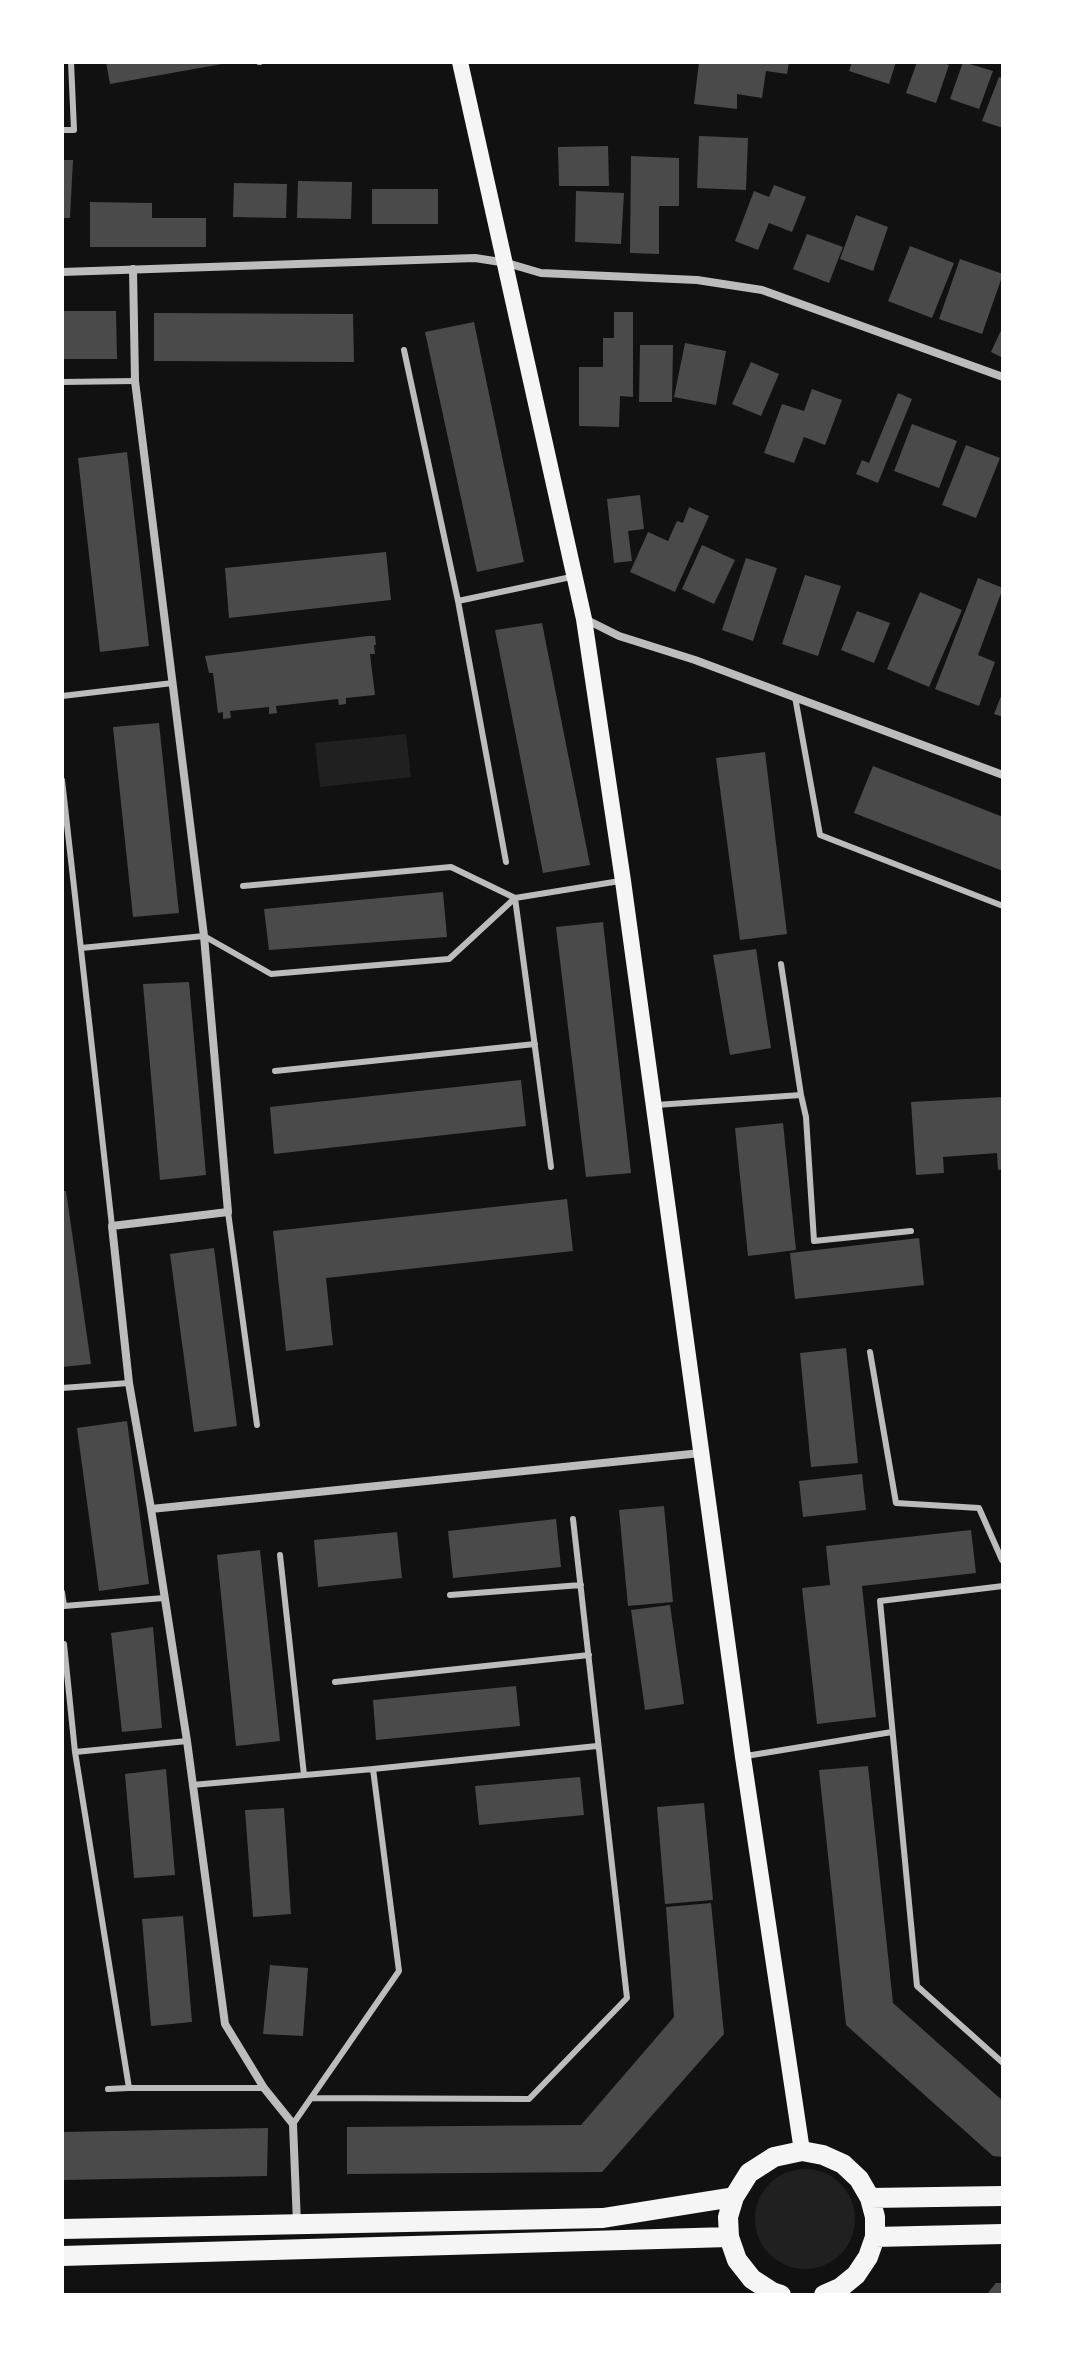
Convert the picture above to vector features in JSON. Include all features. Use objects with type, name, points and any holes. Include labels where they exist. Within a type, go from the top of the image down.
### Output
[{"type":"main road","points":[[460,62],[584,619],[743,1757],[802,2151]]},
{"type":"main road","points":[[781,2295],[752,2279],[737,2260],[729,2237],[728,2217],[734,2197],[749,2173],[774,2157],[802,2151],[823,2155],[843,2164],[859,2179],[870,2198],[875,2217],[875,2237],[868,2257],[856,2275],[840,2288],[824,2295]]},
{"type":"main road","points":[[870,2198],[1003,2196]]},
{"type":"main road","points":[[62,2229],[603,2218],[734,2197]]},
{"type":"main road","points":[[875,2237],[1003,2234]]},
{"type":"main road","points":[[62,2256],[729,2237]]},
{"type":"street","points":[[62,272],[475,258],[541,273],[697,280],[762,290],[1003,377]]},
{"type":"street","points":[[133,269],[135,381],[204,936],[228,1212],[112,1226],[129,1383],[187,1741],[225,2024],[264,2088],[293,2124],[297,2224]]},
{"type":"street","points":[[584,619],[619,636],[695,660],[1003,775]]},
{"type":"street","points":[[151,1509],[701,1453]]},
{"type":"lane","points":[[62,130],[74,130],[71,62]]},
{"type":"lane","points":[[404,350],[458,601],[506,862]]},
{"type":"lane","points":[[62,382],[135,381]]},
{"type":"lane","points":[[458,601],[575,577]]},
{"type":"lane","points":[[62,696],[173,683]]},
{"type":"lane","points":[[795,697],[820,835],[1003,906]]},
{"type":"lane","points":[[62,780],[112,1226]]},
{"type":"lane","points":[[243,886],[451,867],[515,898]]},
{"type":"lane","points":[[81,948],[204,936],[271,974],[449,959],[515,898],[623,881]]},
{"type":"lane","points":[[515,898],[551,1167]]},
{"type":"lane","points":[[781,964],[806,1117],[814,1241],[911,1231]]},
{"type":"lane","points":[[275,1071],[535,1044]]},
{"type":"lane","points":[[654,1105],[801,1095]]},
{"type":"lane","points":[[228,1212],[257,1425]]},
{"type":"lane","points":[[870,1352],[896,1503],[979,1508],[1003,1560],[1003,1568]]},
{"type":"lane","points":[[62,1388],[129,1383]]},
{"type":"lane","points":[[312,2098],[529,2099],[627,1998],[573,1519]]},
{"type":"lane","points":[[280,1555],[304,1775]]},
{"type":"lane","points":[[450,1595],[581,1585]]},
{"type":"lane","points":[[1003,1586],[880,1601],[917,1986],[1003,2063]]},
{"type":"lane","points":[[62,1592],[64,1606],[164,1598]]},
{"type":"lane","points":[[64,1644],[75,1752],[129,2088]]},
{"type":"lane","points":[[335,1682],[589,1655]]},
{"type":"lane","points":[[743,1757],[892,1732]]},
{"type":"lane","points":[[75,1752],[187,1741]]},
{"type":"lane","points":[[192,1785],[597,1746]]},
{"type":"lane","points":[[293,2124],[399,1971],[373,1769]]},
{"type":"lane","points":[[108,2089],[264,2088]]},
{"type":"shaded area","points":[[406,734],[411,777],[320,787],[315,743]]},
{"type":"shaded area","points":[[805,2169],[824,2173],[840,2184],[851,2200],[855,2219],[851,2238],[840,2254],[824,2265],[805,2269],[786,2265],[770,2254],[759,2238],[755,2219],[759,2200],[770,2184],[786,2173]]},
{"type":"building","points":[[106,62],[222,62],[222,64],[110,84]]},
{"type":"building","points":[[699,62],[789,62],[787,74],[766,71],[762,98],[737,94],[737,109],[694,104]]},
{"type":"building","points":[[852,62],[896,62],[889,84],[849,71]]},
{"type":"building","points":[[917,62],[949,65],[936,103],[906,93]]},
{"type":"building","points":[[963,62],[993,71],[979,109],[950,99]]},
{"type":"building","points":[[999,77],[1003,78],[1003,128],[982,121]]},
{"type":"building","points":[[699,136],[748,138],[746,190],[697,188]]},
{"type":"building","points":[[608,146],[609,186],[559,186],[558,147]]},
{"type":"building","points":[[631,156],[679,158],[679,206],[659,206],[659,254],[630,253]]},
{"type":"building","points":[[62,160],[73,160],[70,218],[62,218]]},
{"type":"building","points":[[298,181],[352,182],[351,219],[297,218]]},
{"type":"building","points":[[234,183],[287,184],[286,218],[233,217]]},
{"type":"building","points":[[774,185],[806,197],[792,232],[769,223],[758,250],[735,241],[754,191],[769,197]]},
{"type":"building","points":[[372,189],[438,189],[438,224],[372,224]]},
{"type":"building","points":[[576,191],[624,193],[621,244],[575,242]]},
{"type":"building","points":[[90,202],[152,203],[152,218],[206,218],[206,247],[90,247]]},
{"type":"building","points":[[856,215],[888,227],[873,271],[840,259]]},
{"type":"building","points":[[807,234],[843,247],[829,283],[793,269]]},
{"type":"building","points":[[910,246],[954,263],[932,318],[888,301]]},
{"type":"building","points":[[960,259],[1003,274],[982,334],[939,319]]},
{"type":"building","points":[[62,311],[116,311],[117,359],[62,359]]},
{"type":"building","points":[[614,312],[633,312],[633,397],[620,396],[619,427],[579,426],[579,367],[603,367],[603,338],[614,338]]},
{"type":"building","points":[[154,313],[353,314],[354,362],[154,361]]},
{"type":"building","points":[[474,322],[524,562],[477,572],[425,332]]},
{"type":"building","points":[[1003,326],[1003,358],[991,352]]},
{"type":"building","points":[[685,343],[726,351],[716,405],[674,397]]},
{"type":"building","points":[[640,345],[673,345],[672,402],[639,402]]},
{"type":"building","points":[[751,362],[779,374],[761,416],[732,404]]},
{"type":"building","points":[[812,389],[842,400],[825,445],[804,437],[794,463],[764,453],[782,404],[804,411]]},
{"type":"building","points":[[898,393],[912,399],[878,483],[856,474],[862,460],[869,463]]},
{"type":"building","points":[[912,424],[957,441],[939,488],[894,471]]},
{"type":"building","points":[[966,445],[1000,458],[976,518],[942,505]]},
{"type":"building","points":[[127,452],[149,646],[100,652],[78,458]]},
{"type":"building","points":[[640,495],[644,529],[628,531],[632,561],[614,563],[607,499]]},
{"type":"building","points":[[689,507],[709,516],[675,592],[630,572],[648,532],[668,541],[677,521],[683,523]]},
{"type":"building","points":[[702,545],[735,560],[714,604],[682,589]]},
{"type":"building","points":[[386,552],[391,600],[229,618],[225,568]]},
{"type":"building","points":[[746,558],[777,568],[753,641],[722,630]]},
{"type":"building","points":[[805,575],[841,586],[818,656],[782,644]]},
{"type":"building","points":[[978,578],[1003,588],[978,655],[995,662],[979,706],[935,689]]},
{"type":"building","points":[[920,592],[962,610],[929,687],[887,669]]},
{"type":"building","points":[[857,611],[890,623],[874,663],[841,650]]},
{"type":"building","points":[[542,623],[590,865],[543,873],[495,630]]},
{"type":"building","points":[[375,636],[375,654],[370,654],[375,695],[346,698],[346,704],[339,705],[338,699],[276,706],[277,713],[269,714],[269,707],[230,711],[231,718],[223,719],[223,712],[218,713],[213,673],[209,673],[205,656]]},
{"type":"building","points":[[1003,691],[1003,717],[994,714]]},
{"type":"building","points":[[159,723],[179,913],[133,917],[113,727]]},
{"type":"building","points":[[765,752],[787,934],[740,940],[716,758]]},
{"type":"building","points":[[873,766],[1003,817],[1003,871],[854,813]]},
{"type":"building","points":[[443,892],[447,937],[269,950],[264,909]]},
{"type":"building","points":[[603,922],[631,1173],[586,1177],[556,927]]},
{"type":"building","points":[[756,949],[771,1048],[730,1055],[713,955]]},
{"type":"building","points":[[189,982],[206,1175],[160,1180],[143,984]]},
{"type":"building","points":[[521,1080],[526,1126],[274,1154],[270,1107]]},
{"type":"building","points":[[1003,1097],[1003,1169],[998,1170],[997,1153],[943,1157],[944,1173],[916,1175],[911,1102]]},
{"type":"building","points":[[783,1123],[796,1250],[748,1256],[735,1128]]},
{"type":"building","points":[[62,1191],[66,1191],[91,1364],[62,1367]]},
{"type":"building","points":[[567,1199],[573,1251],[326,1278],[333,1345],[286,1351],[273,1231]]},
{"type":"building","points":[[919,1238],[924,1285],[795,1299],[790,1253]]},
{"type":"building","points":[[214,1248],[237,1426],[194,1432],[170,1254]]},
{"type":"building","points":[[846,1348],[858,1463],[811,1467],[800,1353]]},
{"type":"building","points":[[127,1421],[149,1584],[99,1591],[77,1428]]},
{"type":"building","points":[[862,1474],[866,1510],[803,1517],[799,1481]]},
{"type":"building","points":[[664,1506],[673,1602],[628,1606],[619,1510]]},
{"type":"building","points":[[556,1519],[561,1567],[453,1578],[448,1531]]},
{"type":"building","points":[[971,1530],[976,1573],[862,1586],[876,1717],[817,1724],[802,1588],[830,1585],[826,1546]]},
{"type":"building","points":[[397,1532],[402,1578],[318,1587],[314,1540]]},
{"type":"building","points":[[260,1550],[280,1741],[236,1746],[217,1555]]},
{"type":"building","points":[[670,1605],[684,1704],[645,1710],[631,1610]]},
{"type":"building","points":[[153,1627],[162,1728],[122,1732],[111,1633]]},
{"type":"building","points":[[516,1686],[520,1726],[376,1740],[373,1700]]},
{"type":"building","points":[[868,1766],[893,2003],[1003,2101],[1003,2157],[993,2156],[846,2025],[819,1770]]},
{"type":"building","points":[[166,1769],[175,1875],[134,1878],[125,1774]]},
{"type":"building","points":[[580,1777],[584,1815],[479,1825],[475,1786]]},
{"type":"building","points":[[704,1803],[713,1900],[665,1904],[657,1807]]},
{"type":"building","points":[[284,1808],[291,1914],[253,1917],[245,1810]]},
{"type":"building","points":[[711,1903],[724,2034],[602,2172],[347,2174],[347,2127],[581,2125],[674,2017],[666,1907]]},
{"type":"building","points":[[183,1916],[192,2022],[151,2026],[142,1919]]},
{"type":"building","points":[[270,1965],[308,1968],[303,2036],[263,2034]]},
{"type":"building","points":[[268,2128],[267,2176],[62,2180],[62,2132]]},
{"type":"building","points":[[996,2283],[1003,2283],[1003,2295],[986,2295]]}]
